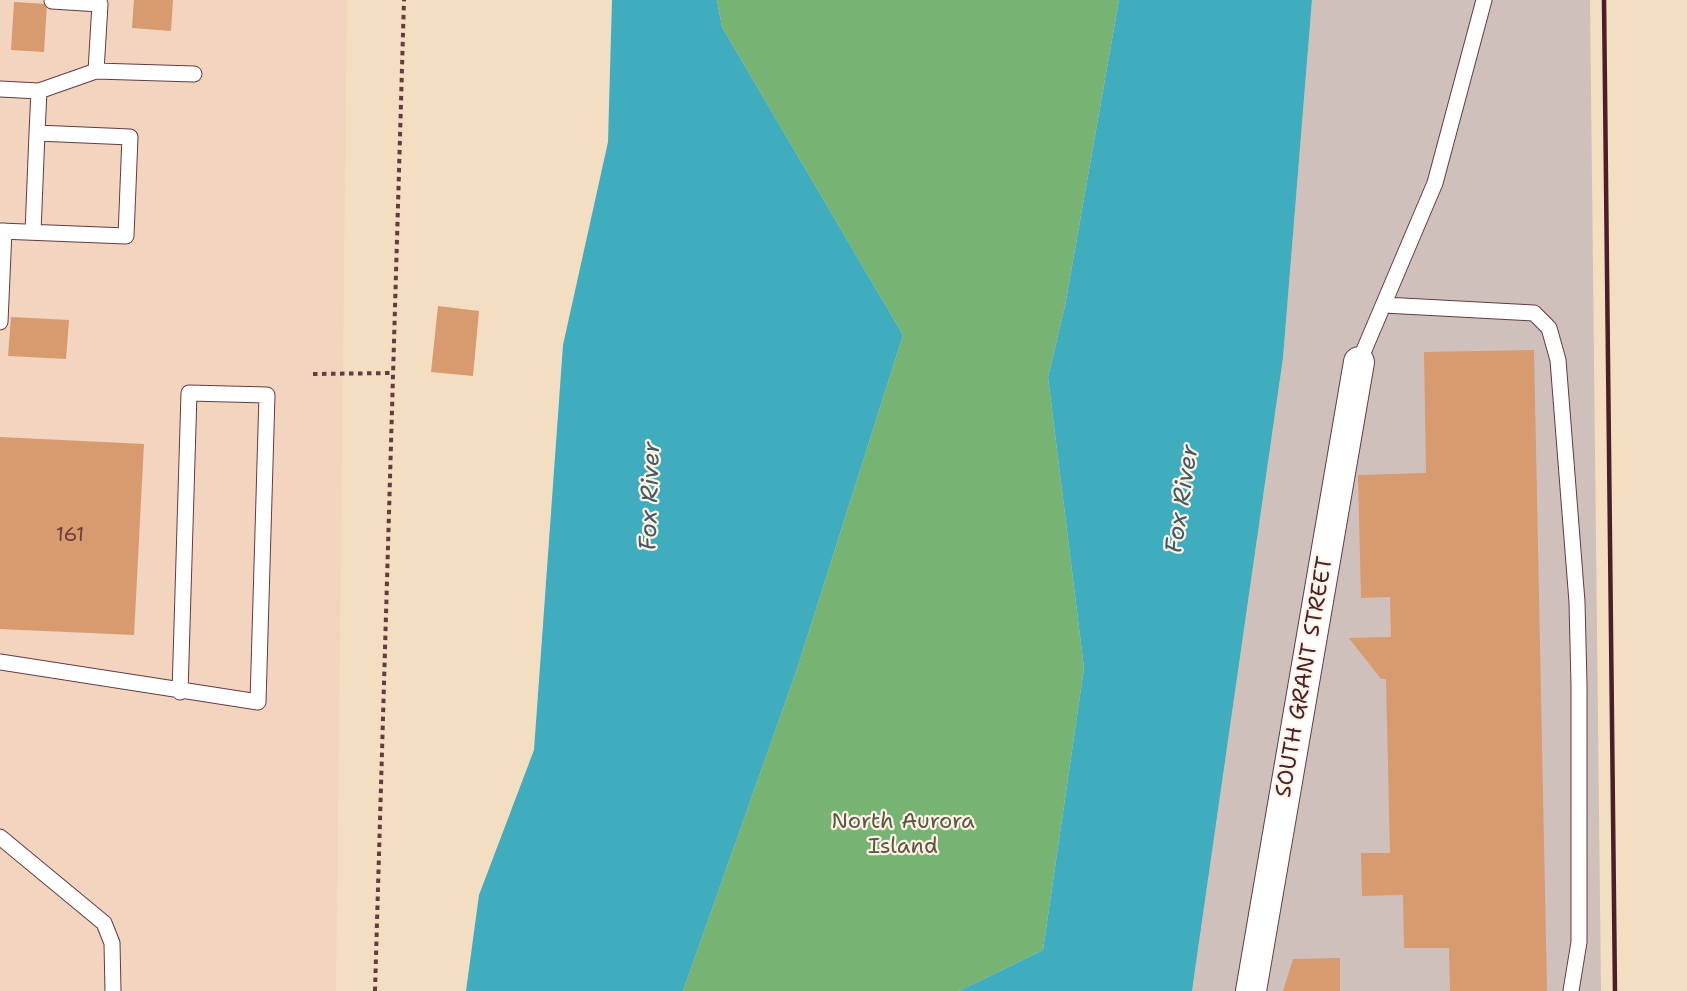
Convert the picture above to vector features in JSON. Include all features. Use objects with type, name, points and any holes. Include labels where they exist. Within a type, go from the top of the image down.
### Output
[{"type":"street","name":"SOUTH GRANT STREET","points":[[1251,991],[1359,362]]},
{"type":"lane","points":[[1359,362],[1435,183],[1484,0]]},
{"type":"lane","points":[[52,1],[100,4],[96,71]]},
{"type":"lane","points":[[0,89],[39,91],[96,71],[194,74]]},
{"type":"lane","points":[[33,232],[39,91]]},
{"type":"lane","points":[[0,322],[2,231],[126,236],[130,137],[37,133]]},
{"type":"lane","points":[[1384,305],[1534,313],[1549,328],[1558,360],[1577,602],[1579,675],[1579,942],[1571,991]]},
{"type":"lane","points":[[0,662],[180,692],[258,702],[267,395],[189,393],[180,692]]},
{"type":"lane","points":[[0,837],[104,923],[112,943],[113,991]]},
{"type":"path","points":[[375,991],[404,0]]},
{"type":"path","points":[[313,374],[393,373]]},
{"type":"shaded area","points":[[0,0],[347,0],[336,991],[0,991]]},
{"type":"shaded area","points":[[1312,0],[1590,0],[1601,991],[1192,991],[1283,358]]},
{"type":"green space","name":"North Aurora Island","points":[[717,0],[1119,0],[1065,306],[1048,377],[1084,668],[1043,950],[959,991],[683,991],[797,669],[903,335],[722,27]]},
{"type":"water","name":"Fox River","points":[[612,0],[717,0],[722,27],[903,335],[797,669],[683,991],[466,991],[479,895],[534,750],[563,345],[608,142]]},
{"type":"water","name":"Fox River","points":[[1119,0],[1312,0],[1283,358],[1192,991],[959,991],[1043,950],[1084,668],[1048,377],[1065,306]]},
{"type":"building","points":[[134,0],[173,0],[171,31],[132,28]]},
{"type":"building","points":[[14,2],[47,4],[44,52],[11,50]]},
{"type":"building","points":[[438,306],[479,311],[473,376],[431,372]]},
{"type":"building","points":[[11,317],[69,320],[66,359],[8,356]]},
{"type":"building","points":[[1534,350],[1547,991],[1450,991],[1449,948],[1404,948],[1403,895],[1362,896],[1361,853],[1390,853],[1386,679],[1381,679],[1349,638],[1391,637],[1390,597],[1361,598],[1358,475],[1426,473],[1424,352]]},
{"type":"building","points":[[0,437],[144,444],[134,635],[0,629]]},
{"type":"building","points":[[1340,958],[1340,991],[1283,991],[1293,959]]},
{"type":"railway","points":[[1604,0],[1615,991]]}]
